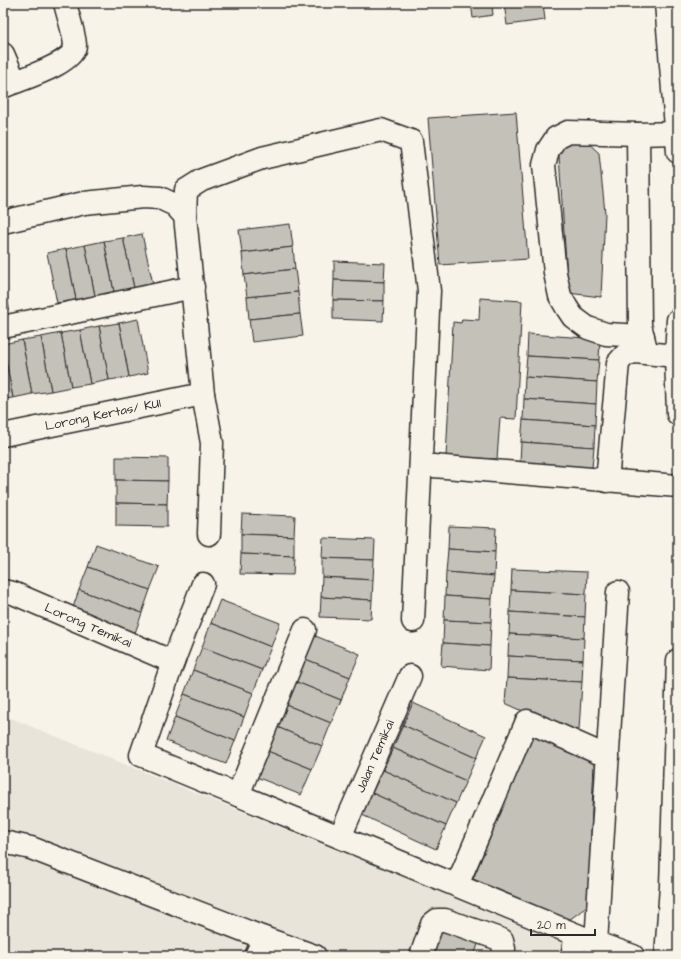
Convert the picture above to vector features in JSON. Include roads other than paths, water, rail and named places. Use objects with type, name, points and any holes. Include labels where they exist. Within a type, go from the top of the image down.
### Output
[{"type":"main road","points":[[3,54],[9,84],[60,63],[71,55],[75,46],[65,3]]},
{"type":"main road","points":[[666,3],[677,143],[638,134],[568,132],[556,138],[548,150],[544,165],[555,273],[560,296],[573,317],[588,328],[645,344],[676,356]]},
{"type":"main road","points":[[209,534],[212,443],[203,394],[185,216],[186,190],[202,180],[262,158],[381,130],[411,141],[429,291],[414,621]]},
{"type":"main road","points":[[638,134],[640,325],[645,344]]},
{"type":"main road","points":[[3,222],[84,203],[143,197],[160,198],[175,205],[185,216]]},
{"type":"main road","points":[[3,327],[193,287]]},
{"type":"main road","points":[[678,320],[676,356],[678,414]]},
{"type":"main road","points":[[607,481],[618,363],[625,355],[635,352],[645,344]]},
{"type":"main road","name":"Lorong Kertas/ KU1","points":[[3,435],[203,394]]},
{"type":"main road","points":[[421,465],[678,486]]},
{"type":"main road","points":[[203,584],[141,755],[576,935],[602,950],[633,956]]},
{"type":"main road","name":"Lorong Temikai","points":[[3,591],[13,593],[174,662]]},
{"type":"main road","points":[[602,950],[608,757],[618,592]]},
{"type":"main road","points":[[238,795],[305,630]]},
{"type":"main road","points":[[666,956],[678,660]]},
{"type":"main road","name":"Jalan Temikai","points":[[340,837],[410,676]]},
{"type":"main road","points":[[457,885],[527,721],[608,757]]},
{"type":"main road","points":[[3,842],[31,848],[74,863],[260,947],[314,956]]},
{"type":"main road","points":[[420,956],[432,924],[437,920],[445,920],[502,940],[504,949],[503,956]]},
{"type":"main road","points":[[572,956],[576,935]]}]
